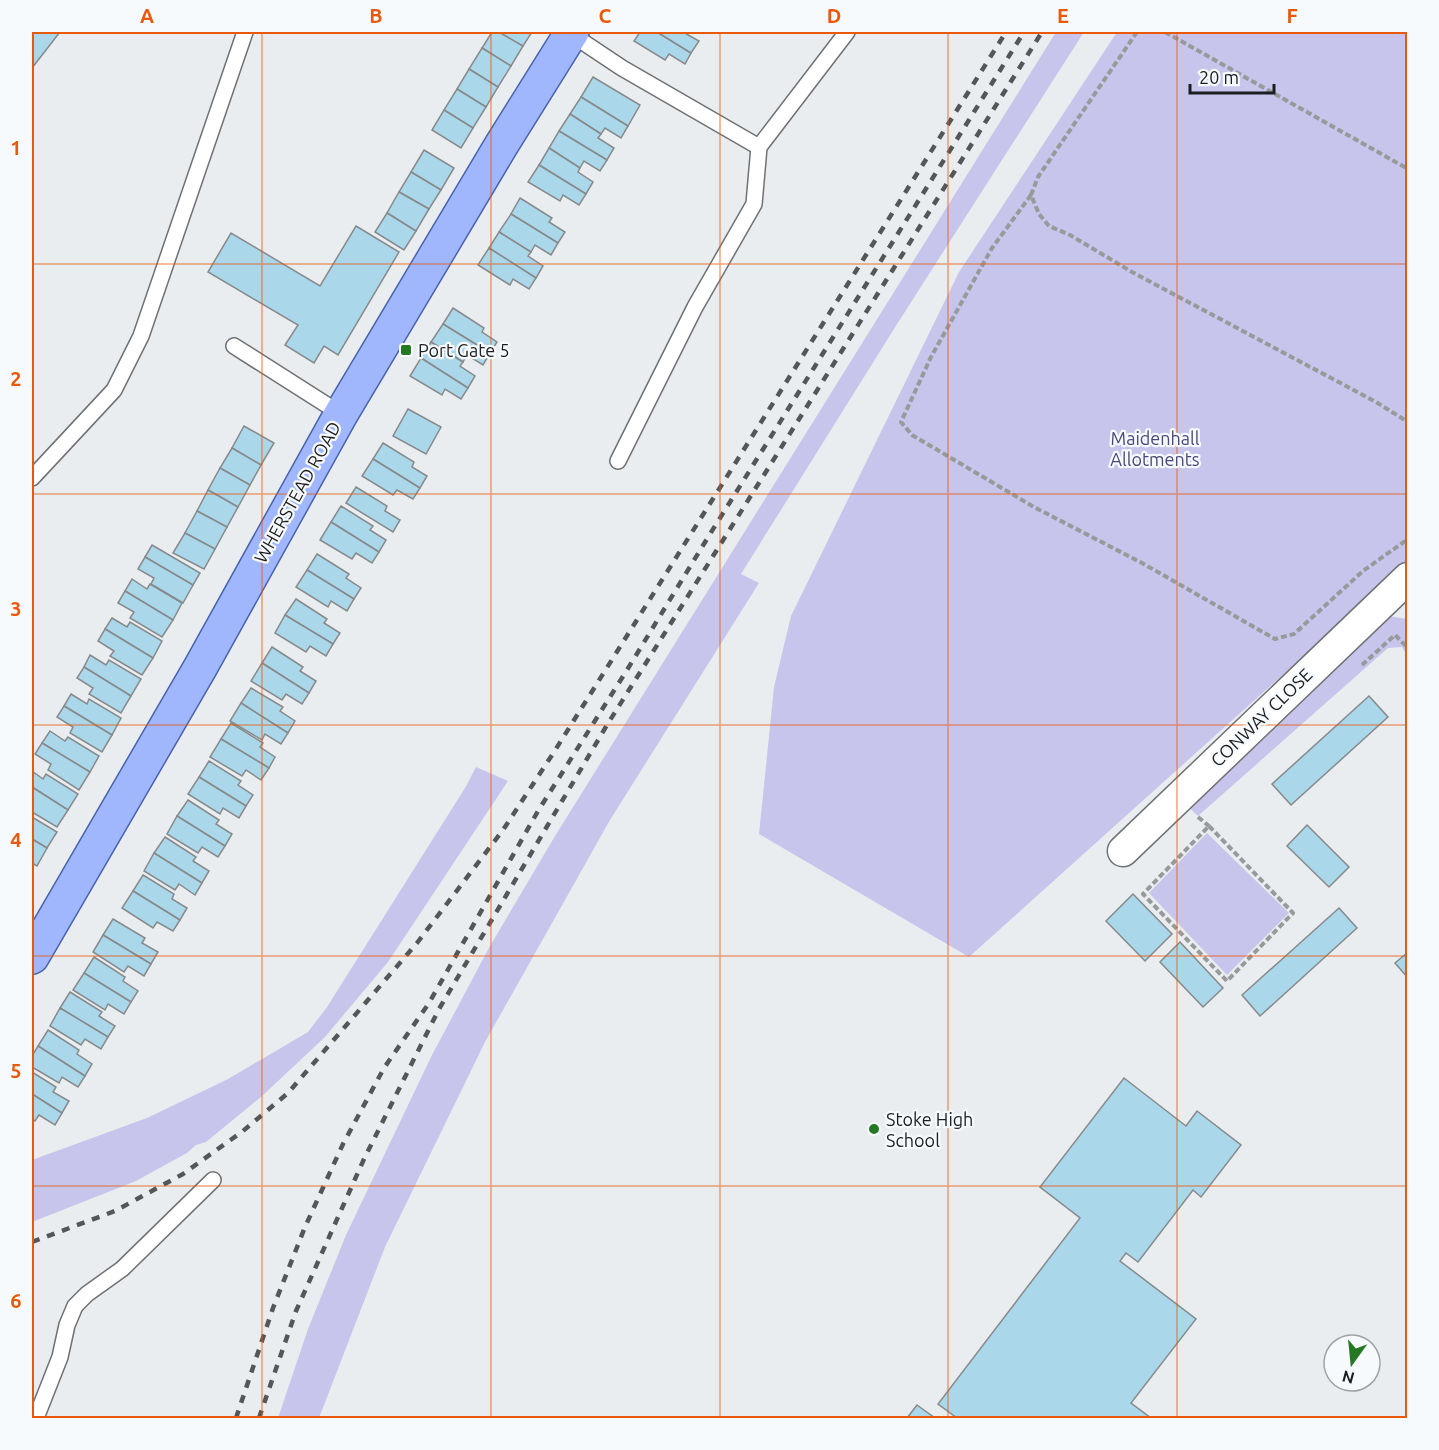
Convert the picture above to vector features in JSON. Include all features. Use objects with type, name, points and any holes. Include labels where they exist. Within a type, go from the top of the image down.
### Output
[{"type":"main road","name":"WHERSTEAD ROAD","points":[[32,957],[194,678],[341,414],[502,144],[572,33]]},
{"type":"street","name":"CONWAY CLOSE","points":[[1122,851],[1405,585]]},
{"type":"lane","points":[[32,478],[114,390],[141,336],[245,32]]},
{"type":"lane","points":[[618,461],[695,307],[754,204],[759,147],[847,32]]},
{"type":"lane","points":[[572,33],[622,68],[759,147]]},
{"type":"lane","points":[[234,346],[341,414]]},
{"type":"lane","points":[[36,1419],[60,1357],[67,1325],[75,1306],[87,1294],[122,1269],[213,1180]]},
{"type":"path","points":[[1137,32],[1038,177],[1031,195],[992,248],[931,357],[901,422],[912,435],[1034,507],[1142,563],[1275,639],[1294,634],[1364,571],[1407,539]]},
{"type":"path","points":[[1165,32],[1407,169]]},
{"type":"path","points":[[1031,195],[1039,214],[1049,226],[1070,235],[1132,272],[1376,402],[1407,422]]},
{"type":"path","points":[[1209,826],[1293,913],[1227,981],[1143,894],[1209,826]]},
{"type":"green space","points":[[1056,32],[1084,32],[741,574],[759,583],[610,820],[485,1042],[385,1247],[319,1418],[278,1418],[308,1329],[346,1235],[431,1057],[490,946],[555,836]]},
{"type":"green space","name":"Maidenhall Allotments","points":[[1117,32],[1407,32],[1407,563],[969,957],[759,834],[774,687],[791,616],[959,272]]},
{"type":"green space","points":[[1389,616],[1407,619],[1407,656],[1402,647],[1388,648],[1198,816],[1181,800]]},
{"type":"green space","points":[[476,767],[508,781],[388,962],[325,1037],[261,1097],[206,1142],[196,1145],[187,1153],[136,1181],[32,1222],[32,1160],[147,1118],[228,1079],[308,1032],[327,1007]]},
{"type":"green space","points":[[1207,833],[1289,913],[1227,975],[1149,893]]},
{"type":"building","points":[[32,32],[60,32],[32,68]]},
{"type":"building","points":[[492,32],[499,32],[523,46],[511,66],[482,48]]},
{"type":"building","points":[[499,32],[532,32],[523,46]]},
{"type":"building","points":[[640,32],[657,32],[691,53],[685,64],[669,54],[665,60],[634,41]]},
{"type":"building","points":[[657,32],[683,32],[699,41],[691,53]]},
{"type":"building","points":[[482,48],[511,66],[498,87],[469,69]]},
{"type":"building","points":[[469,69],[498,87],[486,107],[457,89]]},
{"type":"building","points":[[593,77],[640,105],[628,126],[581,97]]},
{"type":"building","points":[[457,89],[486,107],[473,128],[444,110]]},
{"type":"building","points":[[581,97],[628,126],[621,138],[605,128],[601,134],[570,114]]},
{"type":"building","points":[[444,110],[473,128],[461,148],[432,130]]},
{"type":"building","points":[[570,114],[601,134],[598,138],[614,148],[607,160],[559,131]]},
{"type":"building","points":[[559,131],[607,160],[600,171],[584,161],[580,168],[549,148]]},
{"type":"building","points":[[549,148],[580,168],[578,172],[593,182],[586,194],[539,165]]},
{"type":"building","points":[[424,150],[454,168],[441,190],[411,172]]},
{"type":"building","points":[[539,165],[586,194],[579,205],[563,195],[560,201],[528,182]]},
{"type":"building","points":[[411,172],[441,190],[429,209],[399,192]]},
{"type":"building","points":[[399,192],[429,209],[416,231],[387,213]]},
{"type":"building","points":[[520,198],[552,218],[549,222],[565,232],[558,243],[511,214]]},
{"type":"building","points":[[387,213],[416,231],[404,250],[375,232]]},
{"type":"building","points":[[511,214],[558,243],[551,255],[535,245],[531,252],[499,232]]},
{"type":"building","points":[[356,226],[399,252],[338,355],[324,346],[314,363],[285,345],[298,325],[208,272],[231,233],[320,286]]},
{"type":"building","points":[[499,232],[531,252],[528,256],[543,266],[536,278],[489,248]]},
{"type":"building","points":[[489,248],[536,278],[529,289],[513,279],[510,285],[478,265]]},
{"type":"building","points":[[453,308],[484,328],[482,332],[497,342],[490,353],[443,324]]},
{"type":"building","points":[[443,324],[490,353],[483,365],[467,355],[463,362],[431,342]]},
{"type":"building","points":[[431,342],[463,362],[460,366],[475,376],[468,388],[421,358]]},
{"type":"building","points":[[421,358],[468,388],[461,399],[445,389],[442,395],[410,376]]},
{"type":"building","points":[[408,409],[441,427],[426,454],[393,436]]},
{"type":"building","points":[[244,426],[274,443],[261,465],[232,448]]},
{"type":"building","points":[[383,443],[414,462],[412,467],[427,476],[420,488],[373,459]]},
{"type":"building","points":[[232,448],[261,465],[250,485],[220,468]]},
{"type":"building","points":[[373,459],[420,488],[413,499],[397,490],[393,495],[362,476]]},
{"type":"building","points":[[220,468],[250,485],[238,507],[208,490]]},
{"type":"building","points":[[356,487],[387,506],[385,511],[400,520],[393,532],[346,503]]},
{"type":"building","points":[[208,490],[238,507],[227,527],[197,511]]},
{"type":"building","points":[[341,506],[373,526],[370,530],[386,540],[379,552],[331,522]]},
{"type":"building","points":[[197,511],[227,527],[215,549],[185,533]]},
{"type":"building","points":[[331,522],[379,552],[372,563],[356,553],[352,559],[320,540]]},
{"type":"building","points":[[185,533],[215,549],[204,569],[173,553]]},
{"type":"building","points":[[152,545],[200,573],[193,585],[145,557]]},
{"type":"building","points":[[317,554],[349,574],[346,578],[361,588],[354,599],[307,570]]},
{"type":"building","points":[[145,557],[193,585],[183,603],[151,584],[154,578],[138,569]]},
{"type":"building","points":[[307,570],[354,599],[347,611],[331,601],[328,607],[296,587]]},
{"type":"building","points":[[132,579],[147,589],[150,584],[182,603],[173,620],[125,591]]},
{"type":"building","points":[[125,591],[173,620],[162,637],[130,618],[134,612],[118,603]]},
{"type":"building","points":[[296,599],[327,619],[324,623],[340,633],[333,644],[285,615]]},
{"type":"building","points":[[285,615],[333,644],[326,656],[310,646],[306,652],[275,633]]},
{"type":"building","points":[[112,618],[127,627],[130,622],[162,641],[153,658],[105,629]]},
{"type":"building","points":[[105,629],[153,658],[142,675],[110,656],[114,651],[98,641]]},
{"type":"building","points":[[272,647],[303,667],[300,671],[316,681],[309,693],[262,663]]},
{"type":"building","points":[[90,655],[106,665],[109,660],[141,679],[131,696],[84,667]]},
{"type":"building","points":[[262,663],[309,693],[302,704],[286,694],[282,700],[251,681]]},
{"type":"building","points":[[84,667],[131,696],[121,713],[89,694],[93,688],[77,678]]},
{"type":"building","points":[[251,688],[283,707],[280,711],[295,721],[288,733],[241,703]]},
{"type":"building","points":[[71,694],[87,704],[89,699],[121,718],[112,735],[64,706]]},
{"type":"building","points":[[1369,696],[1388,717],[1291,805],[1272,784]]},
{"type":"building","points":[[241,703],[288,733],[281,744],[265,734],[262,740],[230,721]]},
{"type":"building","points":[[64,706],[112,735],[102,752],[70,733],[73,727],[57,717]]},
{"type":"building","points":[[231,723],[263,743],[260,747],[275,757],[269,768],[221,739]]},
{"type":"building","points":[[50,731],[65,741],[68,737],[99,756],[90,772],[42,743]]},
{"type":"building","points":[[221,739],[269,768],[261,780],[246,770],[242,776],[210,757]]},
{"type":"building","points":[[42,743],[90,772],[79,790],[48,770],[51,764],[35,754]]},
{"type":"building","points":[[209,761],[241,781],[238,785],[253,795],[246,806],[199,777]]},
{"type":"building","points":[[32,771],[43,779],[46,774],[78,794],[68,810],[32,787]]},
{"type":"building","points":[[199,777],[246,806],[239,818],[223,808],[220,814],[188,794]]},
{"type":"building","points":[[32,787],[68,810],[57,827],[32,812]]},
{"type":"building","points":[[188,800],[219,820],[216,824],[232,834],[225,846],[177,816]]},
{"type":"building","points":[[177,816],[225,846],[218,857],[202,847],[198,853],[167,834]]},
{"type":"building","points":[[32,817],[57,832],[47,848],[32,839]]},
{"type":"building","points":[[1307,825],[1349,867],[1329,887],[1287,846]]},
{"type":"building","points":[[165,837],[196,857],[193,861],[209,871],[202,883],[154,853]]},
{"type":"building","points":[[32,839],[47,848],[37,866],[32,863]]},
{"type":"building","points":[[154,853],[202,883],[195,895],[179,884],[175,890],[144,871]]},
{"type":"building","points":[[143,875],[174,894],[172,899],[187,908],[180,920],[133,891]]},
{"type":"building","points":[[133,891],[180,920],[173,931],[157,922],[153,928],[122,908]]},
{"type":"building","points":[[1133,894],[1172,934],[1145,961],[1106,921]]},
{"type":"building","points":[[1339,908],[1357,928],[1260,1016],[1242,995]]},
{"type":"building","points":[[113,919],[145,938],[142,943],[158,952],[151,964],[103,935]]},
{"type":"building","points":[[103,935],[151,964],[144,976],[128,966],[124,972],[93,952]]},
{"type":"building","points":[[1180,942],[1223,988],[1203,1007],[1160,962]]},
{"type":"building","points":[[1408,952],[1408,978],[1395,963]]},
{"type":"building","points":[[94,957],[125,977],[123,981],[138,991],[131,1002],[84,973]]},
{"type":"building","points":[[84,973],[131,1002],[124,1014],[108,1004],[105,1010],[73,990]]},
{"type":"building","points":[[70,992],[102,1012],[99,1016],[115,1026],[108,1037],[60,1008]]},
{"type":"building","points":[[60,1008],[108,1037],[101,1049],[85,1039],[81,1045],[50,1026]]},
{"type":"building","points":[[48,1030],[79,1050],[77,1054],[92,1064],[85,1076],[38,1046]]},
{"type":"building","points":[[38,1046],[85,1076],[78,1087],[62,1077],[59,1083],[32,1067],[32,1056]]},
{"type":"building","points":[[32,1072],[56,1087],[53,1092],[69,1101],[62,1113],[32,1094]]},
{"type":"building","points":[[1124,1078],[1186,1126],[1197,1111],[1241,1145],[1201,1197],[1193,1190],[1138,1262],[1126,1253],[1120,1261],[1196,1319],[1131,1403],[1151,1418],[957,1418],[938,1404],[1080,1218],[1040,1187]]},
{"type":"building","points":[[32,1094],[62,1113],[55,1125],[39,1115],[35,1121],[32,1119]]},
{"type":"building","points":[[917,1405],[935,1418],[907,1418]]},
{"type":"railway","points":[[32,1242],[115,1211],[183,1174],[243,1131],[288,1093],[417,943],[503,830],[554,752],[1006,32]]},
{"type":"railway","points":[[236,1418],[273,1308],[305,1227],[343,1144],[384,1068],[429,1003],[538,811],[1024,32]]},
{"type":"railway","points":[[259,1418],[296,1311],[364,1159],[439,1009],[607,725],[1042,32]]},
{"type":"place","name":"Port Gate 5","points":[[406,350]]},
{"type":"place","name":"Stoke High School","points":[[874,1129]]}]
